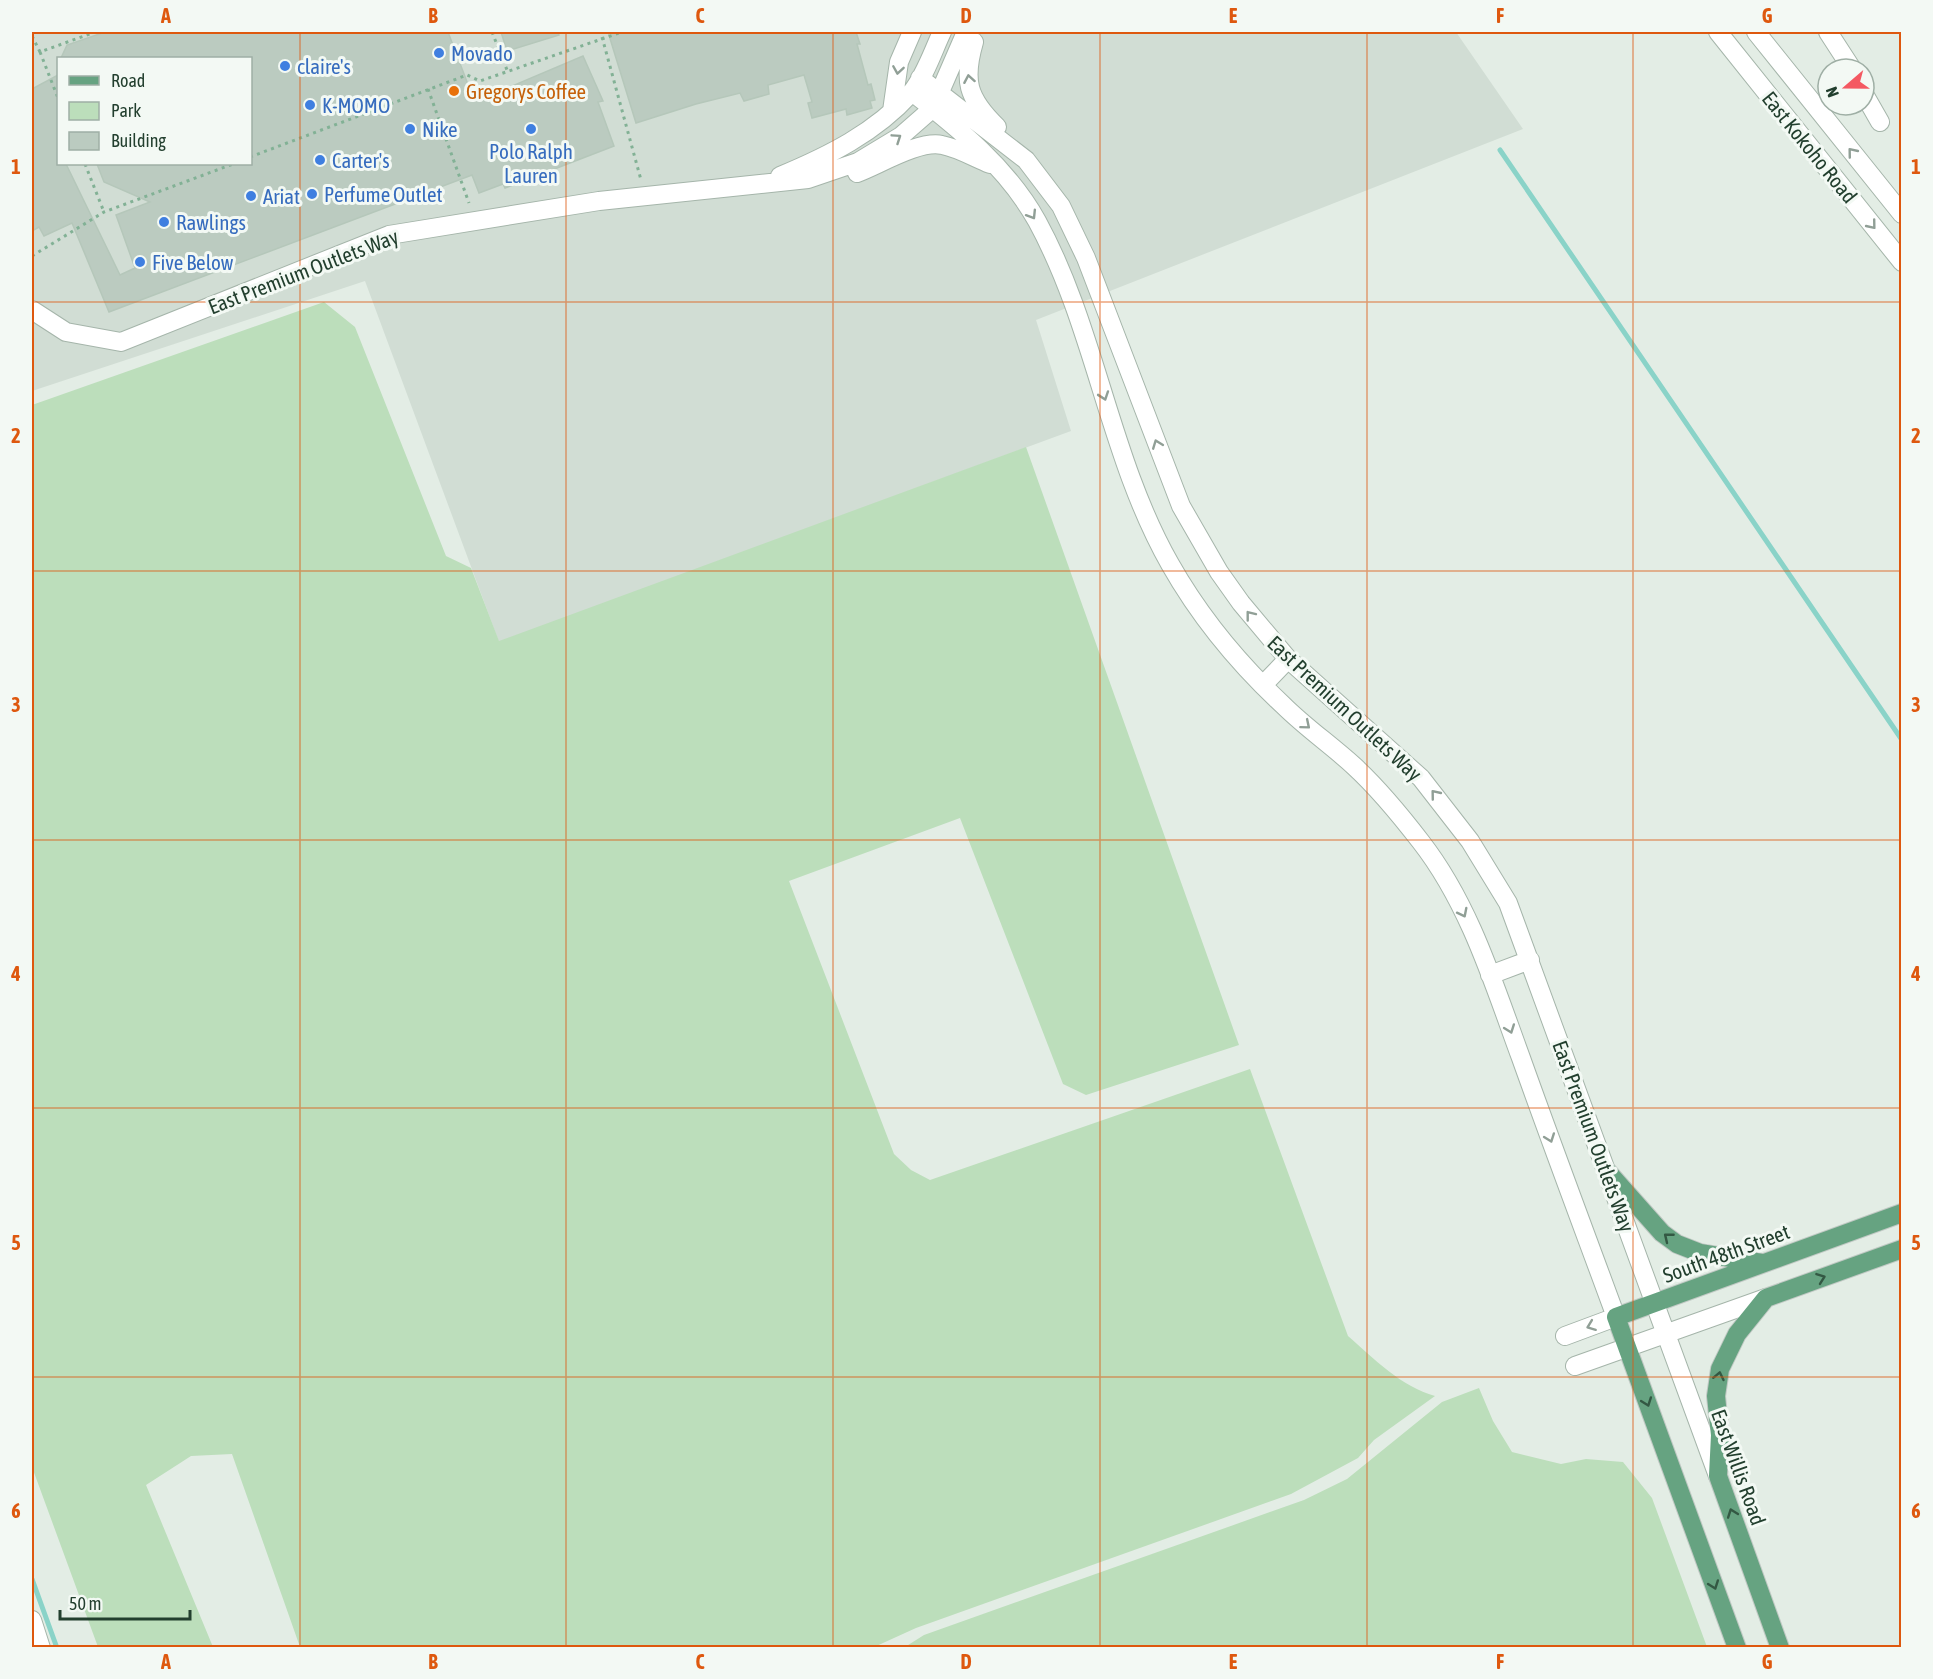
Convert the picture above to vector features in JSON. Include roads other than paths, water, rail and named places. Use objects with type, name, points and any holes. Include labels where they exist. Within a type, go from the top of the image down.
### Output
[{"type":"main road","points":[[1607,1171],[1662,1233],[1677,1244],[1700,1253],[1764,1263]]},
{"type":"main road","name":"South 48th Street","points":[[1616,1317],[1902,1213]]},
{"type":"main road","points":[[1718,1476],[1720,1435],[1716,1396],[1720,1370],[1737,1334],[1766,1298],[1902,1250]]},
{"type":"main road","points":[[1616,1317],[1737,1647]]},
{"type":"main road","name":"East Willis Road","points":[[1718,1476],[1780,1647]]},
{"type":"street","points":[[892,111],[899,62],[912,32]]},
{"type":"street","name":"East Premium Outlets Way","points":[[764,183],[824,158],[860,138],[892,111],[916,85],[942,32]]},
{"type":"street","name":"East Premium Outlets Way","points":[[32,310],[66,332],[121,342],[389,235],[475,220],[645,196],[808,179],[858,162],[901,136],[937,101],[966,32]]},
{"type":"street","points":[[976,32],[966,66],[971,90],[991,121],[1026,160]]},
{"type":"street","name":"East Kokoho Road","points":[[1718,32],[1902,262]]},
{"type":"street","name":"East Kokoho Road","points":[[1756,32],[1902,214]]},
{"type":"street","points":[[1828,32],[1844,57]]},
{"type":"street","name":"East Premium Outlets Way","points":[[916,85],[1026,160],[1060,206],[1086,258],[1181,506],[1219,572],[1258,625],[1288,659],[1408,765],[1435,795],[1475,849],[1508,903],[1654,1302]]},
{"type":"street","name":"East Premium Outlets Way","points":[[937,101],[998,167],[1036,220],[1064,280],[1132,481],[1170,564],[1212,627],[1263,685],[1357,769],[1422,843],[1454,896],[1490,975],[1616,1317]]},
{"type":"street","points":[[1876,115],[1880,122]]},
{"type":"street","points":[[808,179],[842,179],[926,144],[940,144],[955,148],[998,167]]},
{"type":"street","points":[[1263,685],[1288,659]]},
{"type":"street","points":[[1490,975],[1530,960]]},
{"type":"street","points":[[1575,1366],[1766,1298]]},
{"type":"street","name":"East Willis Road","points":[[1654,1302],[1718,1476]]},
{"type":"street","name":"South 48th Street","points":[[1565,1336],[1616,1317]]},
{"type":"street","points":[[32,1620],[41,1647]]},
{"type":"waterway","points":[[1500,150],[1902,740]]},
{"type":"waterway","points":[[32,1579],[57,1648]]},
{"type":"place","name":"Movado","points":[[439,53]]},
{"type":"place","name":"claire's","points":[[285,66]]},
{"type":"place","name":"Gregorys Coffee","points":[[454,91]]},
{"type":"place","name":"K-MOMO","points":[[310,105]]},
{"type":"place","name":"Nike","points":[[410,129]]},
{"type":"place","name":"Polo Ralph Lauren","points":[[531,129]]},
{"type":"place","name":"Carter's","points":[[320,160]]},
{"type":"place","name":"Perfume Outlet","points":[[312,194]]},
{"type":"place","name":"Ariat","points":[[251,196]]},
{"type":"place","name":"Rawlings","points":[[164,222]]},
{"type":"place","name":"Five Below","points":[[140,262]]}]
